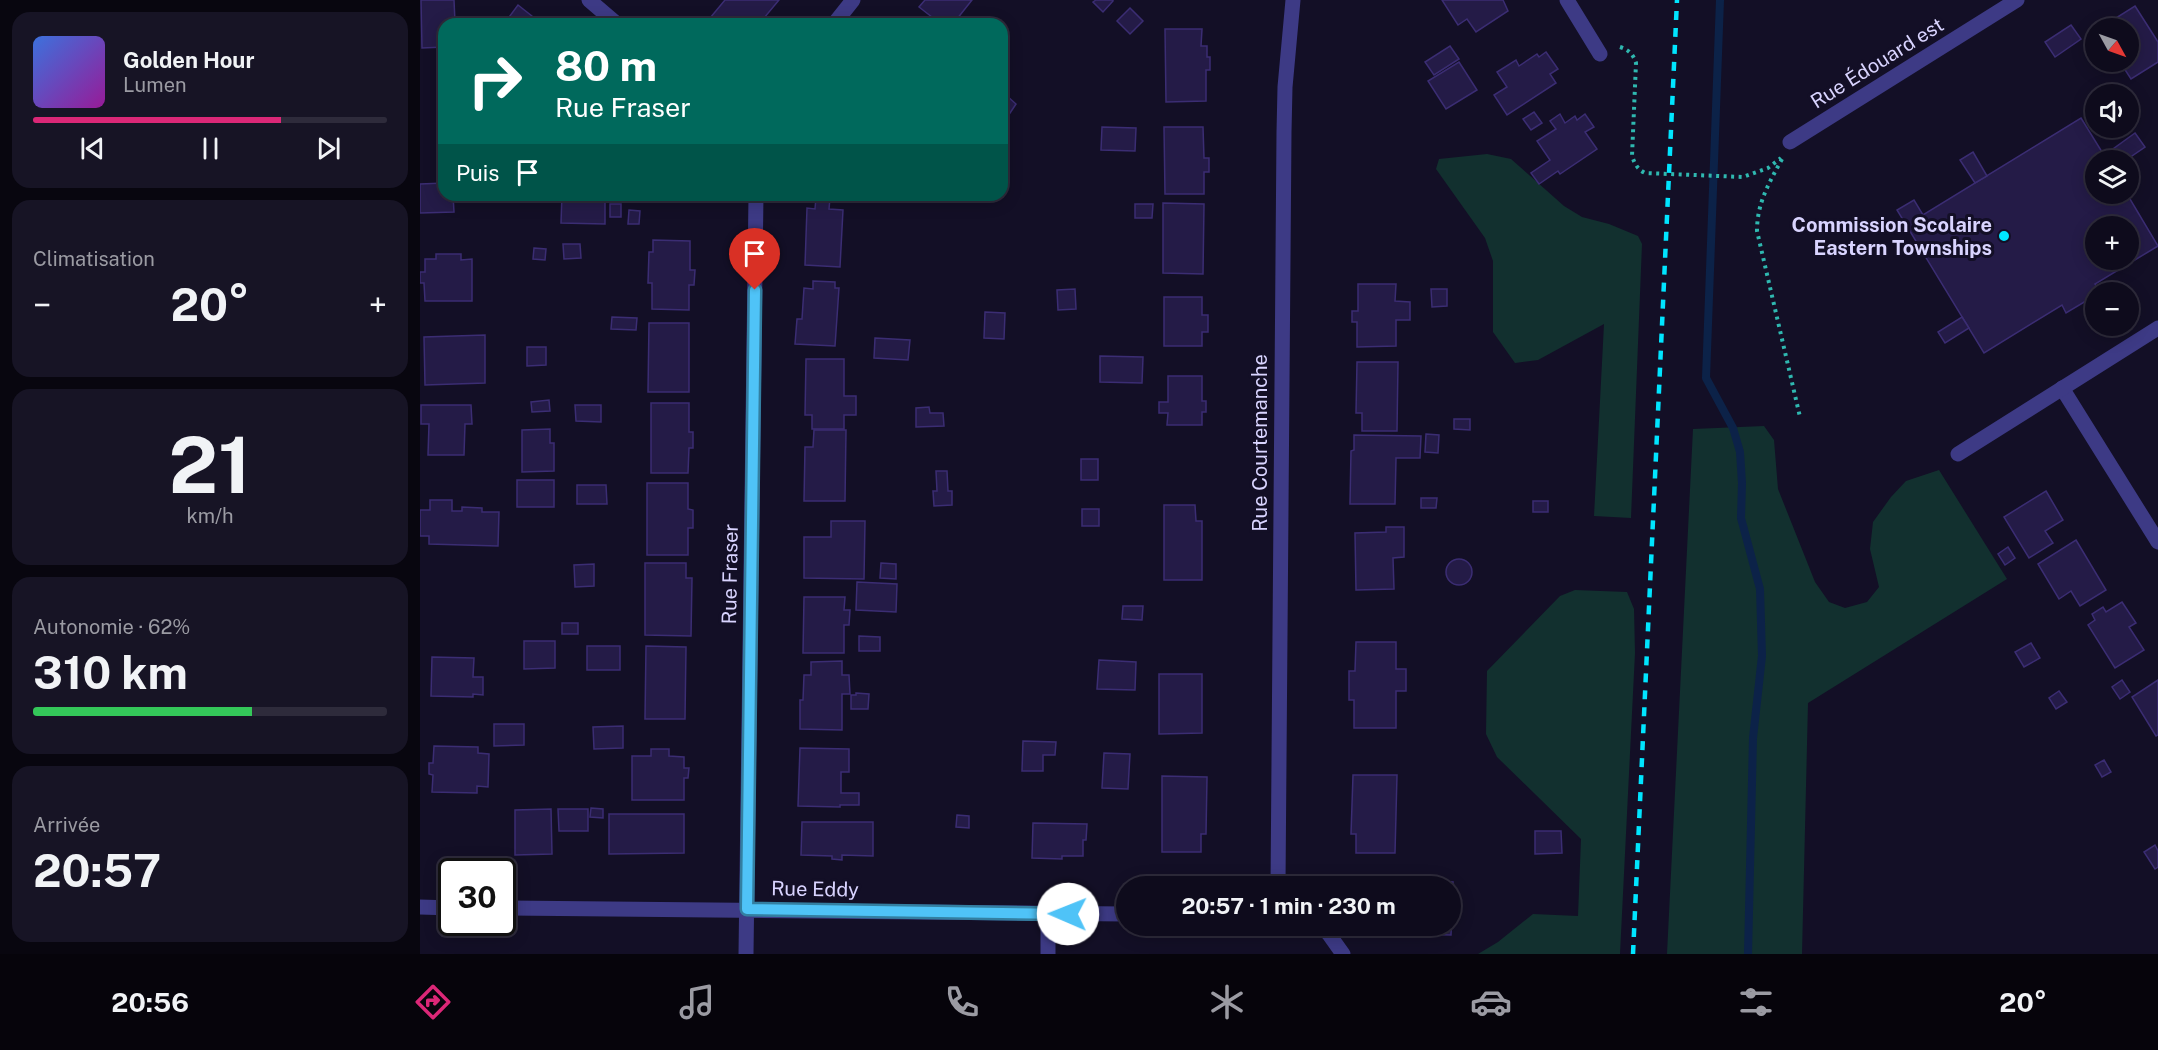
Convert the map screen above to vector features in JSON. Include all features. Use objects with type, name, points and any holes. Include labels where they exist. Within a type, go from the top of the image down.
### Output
[{"type":"street","points":[[589,0],[610,18]]},
{"type":"street","points":[[839,18],[853,0]]},
{"type":"street","name":"Rue Courtemanche","points":[[1278,876],[1284,132],[1285,87],[1293,0]]},
{"type":"street","points":[[1567,0],[1600,54]]},
{"type":"street","name":"Rue Édouard est","points":[[1790,142],[2017,0]]},
{"type":"street","name":"Rue Fraser","points":[[746,954],[756,201]]},
{"type":"street","points":[[1959,454],[2158,328]]},
{"type":"street","points":[[2062,388],[2158,542]]},
{"type":"street","points":[[420,907],[438,908]]},
{"type":"street","name":"Rue Eddy","points":[[516,908],[1116,914]]},
{"type":"street","points":[[1048,914],[1048,954]]},
{"type":"street","points":[[1330,936],[1343,954]]},
{"type":"path","points":[[1600,54],[1621,47],[1634,56],[1636,63],[1632,156],[1635,164],[1646,173],[1743,177],[1768,168],[1780,160],[1790,142]]},
{"type":"path","points":[[1790,142],[1762,197],[1757,223],[1800,417]]},
{"type":"green space","points":[[1487,154],[1511,159],[1564,206],[1582,217],[1609,224],[1638,236],[1642,244],[1631,518],[1594,516],[1604,324],[1538,360],[1515,363],[1493,332],[1493,261],[1485,238],[1436,169],[1439,159]]},
{"type":"green space","points":[[1764,426],[1774,440],[1778,489],[1815,582],[1829,602],[1845,608],[1867,602],[1879,587],[1870,549],[1873,522],[1906,481],[1939,470],[2007,579],[1808,703],[1802,954],[1667,954],[1693,429]]},
{"type":"green space","points":[[1575,590],[1627,592],[1634,609],[1635,653],[1620,954],[1478,954],[1498,942],[1533,914],[1578,916],[1581,839],[1497,757],[1486,734],[1487,671],[1560,596]]},
{"type":"building","points":[[421,0],[454,0],[455,18],[438,18],[438,47],[422,48]]},
{"type":"building","points":[[725,0],[779,0],[764,18],[710,18]]},
{"type":"building","points":[[925,0],[972,0],[958,18],[933,18],[919,7]]},
{"type":"building","points":[[1096,0],[1113,1],[1103,12],[1093,2]]},
{"type":"building","points":[[1442,0],[1503,0],[1508,11],[1476,32],[1467,19],[1458,25]]},
{"type":"building","points":[[518,5],[534,18],[508,18]]},
{"type":"building","points":[[2135,6],[2158,42],[2158,62],[2131,79],[2126,72],[2139,72],[2139,18],[2116,18]]},
{"type":"building","points":[[1130,8],[1143,21],[1130,34],[1117,21]]},
{"type":"building","points":[[2071,25],[2081,39],[2055,57],[2045,42]]},
{"type":"building","points":[[1165,29],[1202,29],[1201,46],[1207,46],[1207,57],[1210,57],[1210,70],[1206,70],[1206,101],[1166,102]]},
{"type":"building","points":[[1450,46],[1459,59],[1434,75],[1425,62]]},
{"type":"building","points":[[1546,52],[1558,69],[1550,74],[1556,83],[1507,115],[1494,95],[1507,87],[1497,72],[1516,60],[1519,66],[1537,54],[1539,57]]},
{"type":"building","points":[[1459,62],[1477,90],[1446,109],[1428,81]]},
{"type":"building","points":[[1008,97],[1016,104],[1010,113],[1008,111]]},
{"type":"building","points":[[1534,112],[1542,123],[1531,130],[1523,119]]},
{"type":"building","points":[[1560,114],[1565,123],[1575,116],[1577,120],[1585,114],[1594,127],[1585,132],[1597,149],[1560,174],[1558,171],[1539,184],[1531,173],[1550,160],[1537,141],[1556,129],[1550,121]]},
{"type":"building","name":"Commission Scolaire Eastern Townships","points":[[2081,118],[2085,124],[2085,138],[2093,138],[2101,150],[2085,150],[2085,204],[2133,204],[2158,246],[2139,257],[2139,216],[2085,216],[2085,270],[2118,270],[2098,282],[2085,282],[2085,302],[2066,313],[2062,305],[1984,353],[1897,210],[1914,200],[1923,215]]},
{"type":"building","points":[[1102,127],[1136,128],[1135,151],[1101,150]]},
{"type":"building","points":[[1164,127],[1203,127],[1204,158],[1209,158],[1209,172],[1204,172],[1204,194],[1165,194]]},
{"type":"building","points":[[2128,138],[2139,138],[2145,147],[2139,151],[2113,149]]},
{"type":"building","points":[[1973,152],[1987,176],[1975,183],[1960,160]]},
{"type":"building","points":[[438,183],[438,201],[453,201],[454,212],[420,213],[420,184]]},
{"type":"building","points":[[562,201],[605,201],[605,224],[561,223]]},
{"type":"building","points":[[816,201],[830,201],[829,209],[843,210],[840,267],[805,265],[807,208],[815,209]]},
{"type":"building","points":[[1163,203],[1204,204],[1203,274],[1163,273]]},
{"type":"building","points":[[610,204],[621,204],[621,217],[610,217]]},
{"type":"building","points":[[1135,204],[1153,204],[1152,218],[1135,218]]},
{"type":"building","points":[[629,210],[640,211],[639,224],[628,224]]},
{"type":"building","points":[[653,240],[690,241],[690,270],[695,270],[694,285],[689,285],[689,310],[652,309],[652,283],[648,283],[649,252],[653,252]]},
{"type":"building","points":[[563,244],[580,244],[581,258],[564,259]]},
{"type":"building","points":[[534,248],[546,249],[545,260],[533,259]]},
{"type":"building","points":[[436,254],[461,254],[461,260],[472,259],[472,301],[425,301],[424,283],[420,283],[420,272],[425,272],[425,259],[436,259]]},
{"type":"building","points":[[813,281],[835,282],[835,288],[839,288],[835,346],[795,344],[797,319],[802,319],[804,288],[813,289]]},
{"type":"building","points":[[1358,284],[1396,284],[1395,301],[1410,302],[1410,320],[1396,320],[1396,346],[1357,347],[1357,322],[1352,322],[1352,311],[1358,311]]},
{"type":"building","points":[[1075,289],[1076,309],[1058,310],[1057,290]]},
{"type":"building","points":[[1431,289],[1447,289],[1447,306],[1432,307]]},
{"type":"building","points":[[1164,297],[1202,297],[1202,315],[1208,315],[1208,332],[1202,332],[1202,346],[1164,346]]},
{"type":"building","points":[[985,312],[1005,313],[1004,339],[984,338]]},
{"type":"building","points":[[612,317],[637,318],[636,330],[611,329]]},
{"type":"building","points":[[1962,317],[1969,328],[1945,343],[1938,332]]},
{"type":"building","points":[[649,323],[689,323],[689,392],[648,392]]},
{"type":"building","points":[[485,335],[485,383],[425,385],[424,337]]},
{"type":"building","points":[[875,338],[910,340],[908,360],[874,358]]},
{"type":"building","points":[[527,347],[546,347],[546,365],[527,366]]},
{"type":"building","points":[[1100,356],[1143,357],[1142,383],[1100,382]]},
{"type":"building","points":[[806,359],[844,359],[844,396],[856,396],[856,415],[844,415],[844,429],[812,429],[812,415],[805,415]]},
{"type":"building","points":[[1357,362],[1398,362],[1397,431],[1362,431],[1362,413],[1356,413]]},
{"type":"building","points":[[1168,376],[1202,376],[1202,401],[1206,401],[1206,412],[1202,412],[1202,425],[1167,425],[1168,413],[1159,413],[1159,402],[1168,402]]},
{"type":"building","points":[[549,400],[550,411],[532,412],[531,402]]},
{"type":"building","points":[[651,403],[689,403],[689,432],[693,432],[693,448],[689,448],[688,473],[651,473]]},
{"type":"building","points":[[421,405],[471,405],[472,424],[465,424],[464,455],[428,455],[429,424],[421,424]]},
{"type":"building","points":[[575,405],[601,405],[601,422],[576,421]]},
{"type":"building","points":[[929,407],[930,413],[943,413],[944,426],[916,427],[916,408]]},
{"type":"building","points":[[1454,419],[1470,419],[1470,430],[1454,429]]},
{"type":"building","points":[[550,429],[550,443],[554,443],[554,471],[522,472],[522,430]]},
{"type":"building","points":[[814,430],[846,430],[845,501],[804,501],[805,447],[813,447]]},
{"type":"building","points":[[1426,434],[1439,435],[1438,453],[1425,452]]},
{"type":"building","points":[[1354,435],[1421,436],[1420,458],[1396,458],[1395,504],[1350,504],[1351,451],[1354,450]]},
{"type":"building","points":[[1081,459],[1098,459],[1098,480],[1081,480]]},
{"type":"building","points":[[936,471],[947,471],[948,491],[952,491],[952,505],[934,506],[933,491],[937,491]]},
{"type":"building","points":[[517,480],[554,480],[554,507],[517,507]]},
{"type":"building","points":[[647,483],[688,483],[688,509],[693,510],[693,528],[688,528],[688,555],[647,555]]},
{"type":"building","points":[[577,485],[606,485],[607,504],[577,504]]},
{"type":"building","points":[[2046,491],[2063,520],[2045,531],[2053,543],[2029,558],[2004,517]]},
{"type":"building","points":[[1421,498],[1437,498],[1436,508],[1421,508]]},
{"type":"building","points":[[430,500],[452,500],[452,511],[462,511],[462,507],[482,508],[482,512],[499,512],[498,546],[429,544],[429,536],[420,536],[420,510],[430,510]]},
{"type":"building","points":[[1533,501],[1548,501],[1548,512],[1533,512]]},
{"type":"building","points":[[1164,505],[1195,505],[1196,521],[1202,521],[1202,580],[1164,580]]},
{"type":"building","points":[[1082,509],[1099,509],[1099,526],[1082,526]]},
{"type":"building","points":[[831,521],[865,521],[864,579],[804,578],[804,537],[831,537]]},
{"type":"building","points":[[1386,527],[1404,527],[1404,557],[1393,558],[1394,589],[1356,590],[1355,533],[1386,532]]},
{"type":"building","points":[[2076,540],[2106,590],[2080,606],[2071,591],[2059,599],[2038,564]]},
{"type":"building","points":[[2008,547],[2015,558],[2005,565],[1998,554]]},
{"type":"building","points":[[1459,559],[1468,563],[1472,572],[1468,581],[1459,585],[1450,581],[1446,572],[1450,563]]},
{"type":"building","points":[[645,563],[686,563],[686,578],[692,578],[691,636],[645,635]]},
{"type":"building","points":[[881,563],[896,564],[896,579],[880,578]]},
{"type":"building","points":[[594,564],[594,586],[575,587],[574,565]]},
{"type":"building","points":[[857,582],[897,584],[896,612],[856,610]]},
{"type":"building","points":[[804,597],[845,597],[844,610],[850,610],[849,625],[844,625],[844,653],[803,653]]},
{"type":"building","points":[[2122,602],[2136,623],[2129,627],[2144,650],[2115,668],[2088,625],[2095,620],[2092,614],[2103,607],[2106,612]]},
{"type":"building","points":[[1123,606],[1143,606],[1142,620],[1122,619]]},
{"type":"building","points":[[562,623],[578,623],[578,634],[562,634]]},
{"type":"building","points":[[859,636],[880,637],[880,651],[859,651]]},
{"type":"building","points":[[524,641],[555,641],[555,668],[524,669]]},
{"type":"building","points":[[1356,642],[1396,642],[1396,669],[1406,669],[1406,691],[1396,691],[1396,728],[1354,728],[1354,700],[1349,700],[1349,671],[1355,671]]},
{"type":"building","points":[[2031,643],[2040,658],[2024,667],[2015,652]]},
{"type":"building","points":[[587,646],[620,646],[620,670],[587,670]]},
{"type":"building","points":[[646,646],[686,647],[685,719],[645,719]]},
{"type":"building","points":[[432,657],[474,658],[473,677],[483,677],[483,695],[473,694],[473,697],[431,696]]},
{"type":"building","points":[[1099,660],[1136,662],[1135,690],[1097,689]]},
{"type":"building","points":[[842,661],[842,675],[849,675],[850,694],[842,694],[842,730],[800,729],[800,700],[803,700],[804,675],[811,675],[811,662]]},
{"type":"building","points":[[1159,674],[1202,674],[1202,733],[1159,734]]},
{"type":"building","points":[[2122,680],[2130,692],[2120,699],[2112,687]]},
{"type":"building","points":[[2158,680],[2158,735],[2156,736],[2132,697]]},
{"type":"building","points":[[2059,691],[2067,702],[2056,709],[2049,698]]},
{"type":"building","points":[[856,693],[869,694],[868,709],[851,709],[851,695],[856,695]]},
{"type":"building","points":[[494,724],[524,724],[524,745],[494,746]]},
{"type":"building","points":[[623,726],[623,748],[594,749],[593,727]]},
{"type":"building","points":[[1023,741],[1056,742],[1055,755],[1043,755],[1043,771],[1022,771]]},
{"type":"building","points":[[434,746],[478,747],[478,753],[489,754],[488,787],[477,786],[477,793],[432,792],[433,775],[429,774],[429,763],[433,763]]},
{"type":"building","points":[[800,748],[849,749],[849,772],[841,772],[841,793],[859,793],[859,805],[798,806]]},
{"type":"building","points":[[651,749],[669,749],[669,756],[684,757],[684,768],[689,768],[688,778],[684,778],[684,800],[632,800],[632,756],[651,756]]},
{"type":"building","points":[[1104,753],[1130,754],[1128,789],[1102,788]]},
{"type":"building","points":[[2104,760],[2111,772],[2102,777],[2095,765]]},
{"type":"building","points":[[1353,775],[1397,775],[1395,853],[1356,853],[1356,834],[1351,834]]},
{"type":"building","points":[[1162,776],[1207,777],[1206,834],[1201,834],[1201,852],[1162,852]]},
{"type":"building","points":[[591,808],[603,809],[603,818],[590,817]]},
{"type":"building","points":[[551,809],[552,854],[515,855],[515,810]]},
{"type":"building","points":[[558,809],[588,809],[588,831],[559,831]]},
{"type":"building","points":[[609,814],[684,814],[684,853],[609,854]]},
{"type":"building","points":[[957,815],[969,816],[969,828],[956,827]]},
{"type":"building","points":[[802,822],[873,822],[873,856],[842,855],[842,860],[832,859],[832,856],[801,855]]},
{"type":"building","points":[[1033,823],[1087,824],[1086,840],[1083,840],[1083,856],[1062,856],[1062,859],[1032,858]]},
{"type":"building","points":[[1535,831],[1561,831],[1562,853],[1535,854]]},
{"type":"building","points":[[2155,845],[2158,851],[2158,867],[2155,869],[2144,852]]},
{"type":"waterway","points":[[1720,0],[1706,378],[1733,428],[1740,452],[1741,518],[1760,589],[1762,656],[1753,738],[1748,954]]},
{"type":"railway","points":[[1633,954],[1677,0]]},
{"type":"place","name":"Commission Scolaire Eastern Townships","points":[[2004,236]]},
{"type":"route","points":[[755,290],[747,909],[1068,914]]}]
